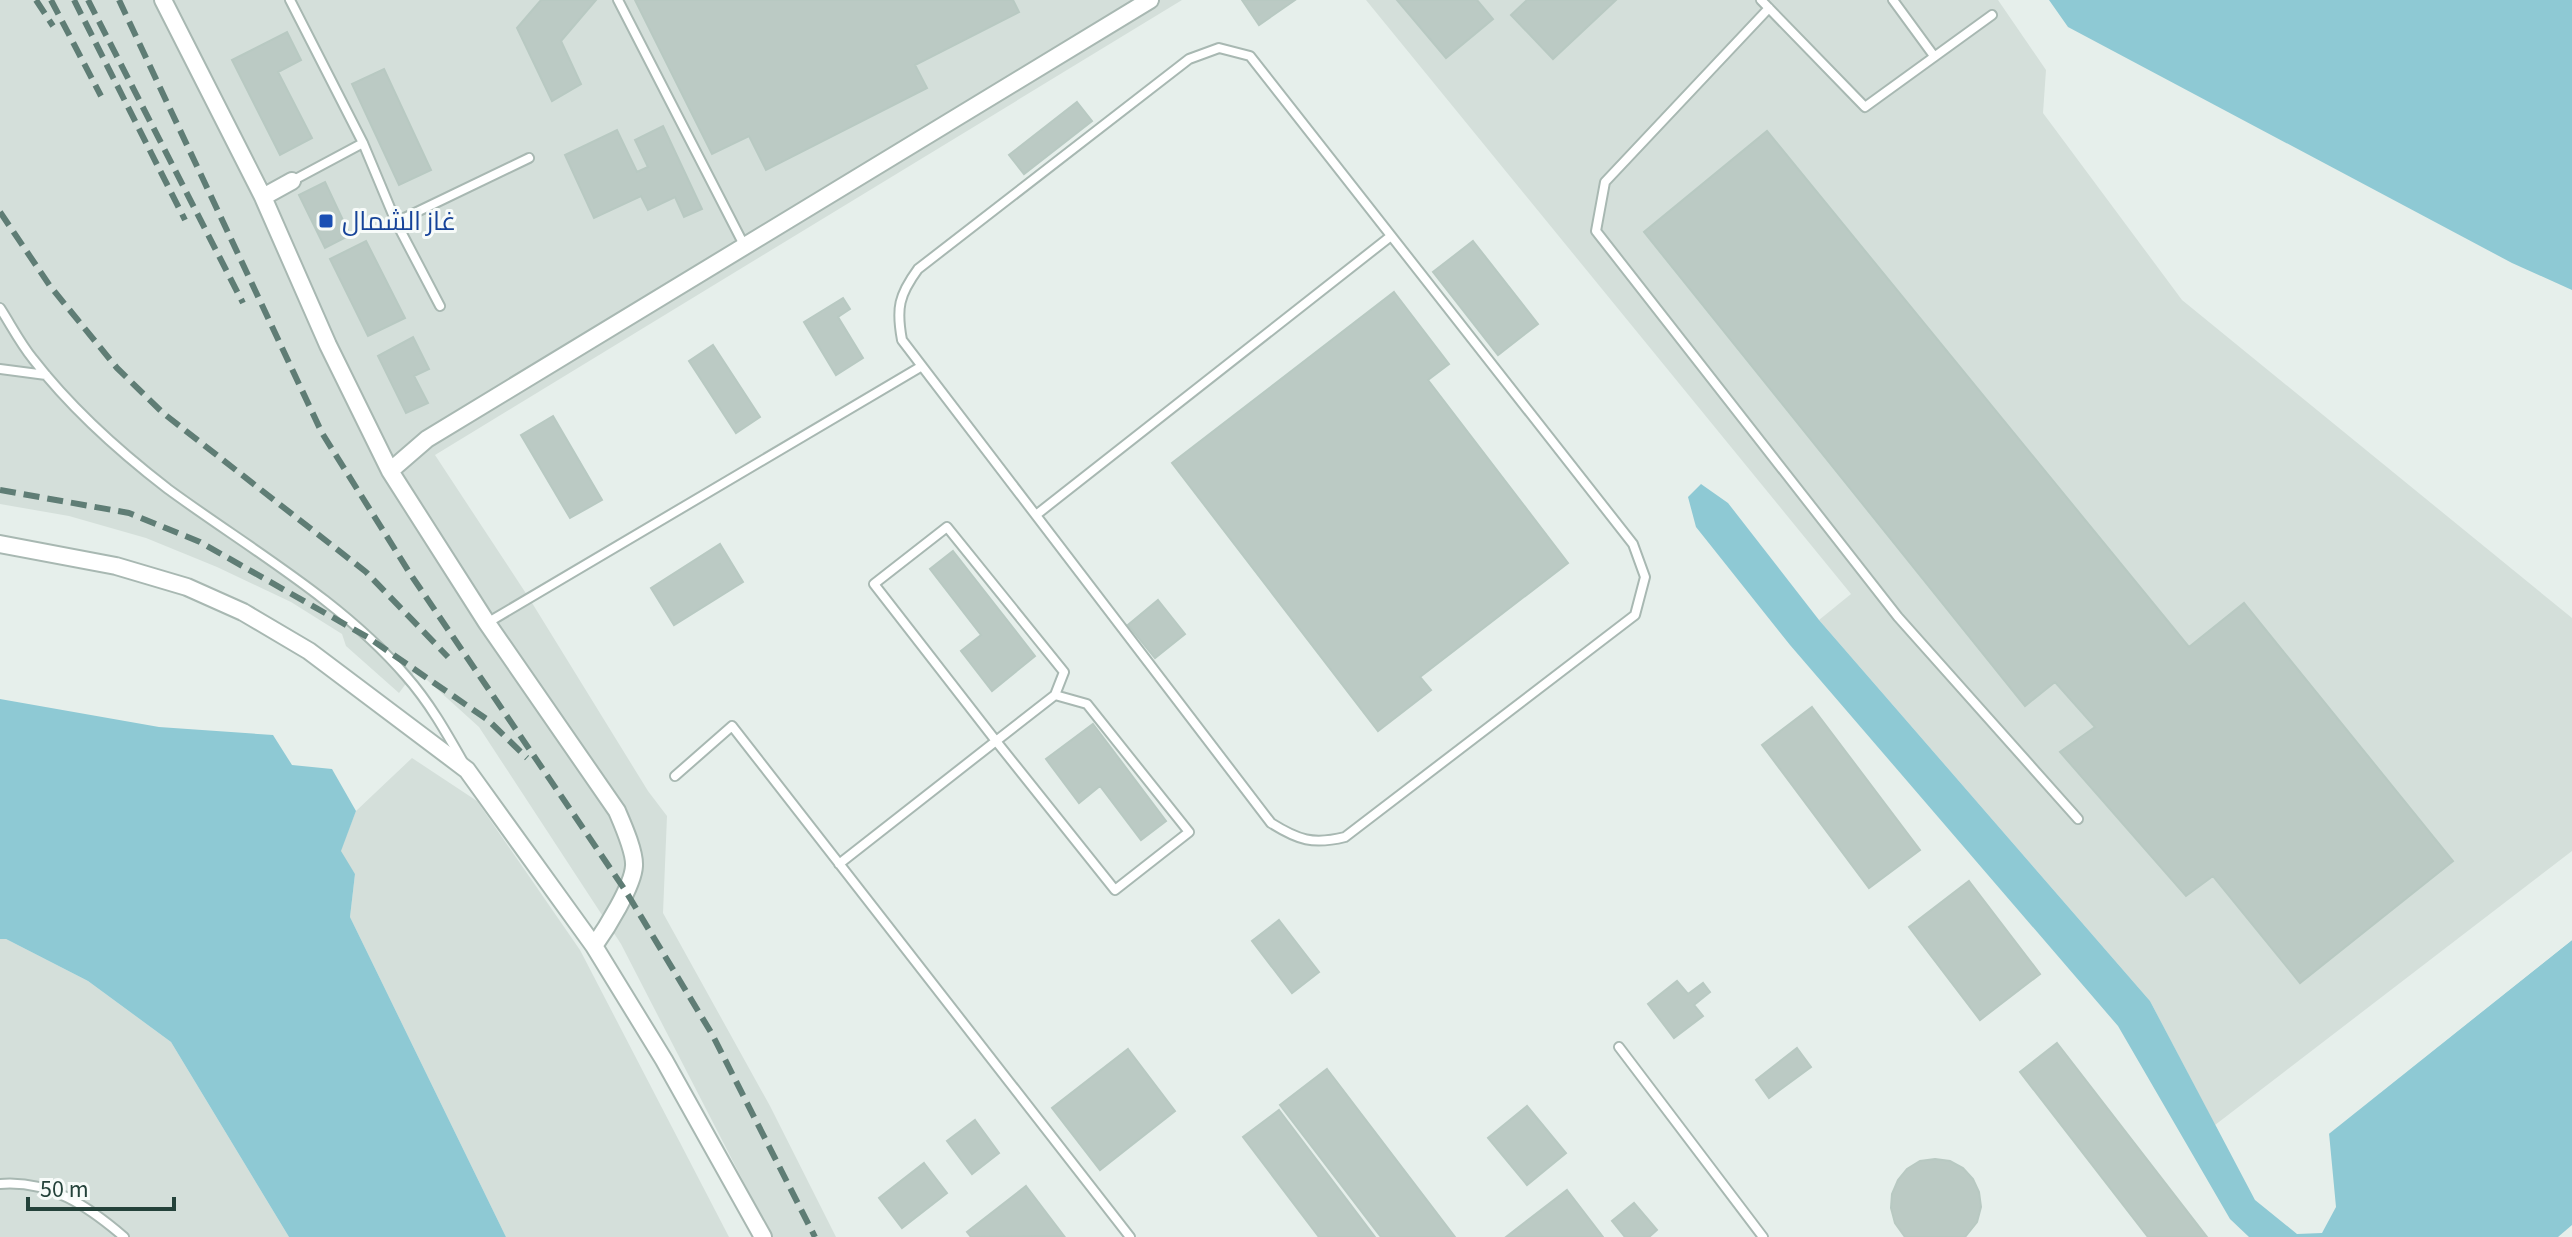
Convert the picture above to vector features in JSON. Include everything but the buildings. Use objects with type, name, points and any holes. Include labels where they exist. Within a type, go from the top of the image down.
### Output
[{"type":"street","points":[[163,0],[263,197],[328,345],[390,471],[487,623],[617,811],[634,866],[609,925],[594,946]]},
{"type":"street","points":[[390,471],[427,439],[1150,0]]},
{"type":"street","points":[[263,197],[292,181]]},
{"type":"street","points":[[0,544],[116,566],[187,587],[243,612],[309,651],[467,770],[594,946],[664,1060],[763,1237]]},
{"type":"lane","points":[[290,0],[363,143],[396,222],[440,306]]},
{"type":"lane","points":[[618,0],[744,245]]},
{"type":"lane","points":[[1761,0],[1865,107],[1992,15]]},
{"type":"lane","points":[[1893,0],[1934,56]]},
{"type":"lane","points":[[1769,8],[1605,182],[1596,231],[1898,617],[2078,819]]},
{"type":"lane","points":[[1219,48],[1250,56],[1633,544],[1645,577],[1635,615],[1345,837],[1321,843],[1290,835],[1271,823],[922,366],[902,340],[897,314],[904,289],[918,269],[1189,59],[1219,48]]},
{"type":"lane","points":[[292,181],[363,143]]},
{"type":"lane","points":[[396,222],[529,158]]},
{"type":"lane","points":[[1036,515],[1391,236]]},
{"type":"lane","points":[[0,308],[32,359],[120,449],[167,488],[292,576],[369,638],[434,711],[467,770]]},
{"type":"lane","points":[[487,623],[922,366]]},
{"type":"lane","points":[[0,369],[47,375]]},
{"type":"lane","points":[[839,864],[996,741],[1055,695],[1064,672],[947,527],[874,584],[996,741],[1115,890],[1189,832],[1087,704],[1055,695]]},
{"type":"lane","points":[[675,776],[732,726],[1130,1237]]},
{"type":"lane","points":[[1619,1047],[1763,1237]]},
{"type":"lane","points":[[0,1184],[17,1183],[78,1201],[124,1237]]},
{"type":"shaded area","points":[[0,0],[1182,0],[435,455],[529,598],[648,791],[667,816],[663,913],[770,1106],[836,1237],[772,1237],[621,944],[479,727],[416,670],[399,693],[346,646],[342,634],[291,602],[146,538],[69,516],[0,504]]},
{"type":"shaded area","points":[[1366,0],[1998,0],[2046,70],[2043,113],[2182,300],[2572,618],[2572,851],[2215,1125],[2150,1001],[1819,620],[1851,594]]},
{"type":"shaded area","points":[[412,758],[477,801],[580,950],[729,1237],[506,1237],[350,917],[355,874],[340,852],[356,811]]},
{"type":"shaded area","points":[[0,939],[6,939],[88,981],[171,1042],[289,1237],[0,1237]]},
{"type":"water","points":[[2049,0],[2572,0],[2572,290],[2512,263],[2068,27]]},
{"type":"water","points":[[1701,484],[1728,503],[1819,620],[2150,1001],[2255,1200],[2297,1234],[2322,1233],[2336,1207],[2329,1133],[2572,940],[2572,1225],[2558,1237],[2249,1237],[2230,1219],[2118,1026],[1790,645],[1696,527],[1688,497]]},
{"type":"water","points":[[0,699],[159,727],[273,735],[292,765],[332,769],[356,811],[341,851],[355,874],[350,917],[506,1237],[289,1237],[171,1042],[88,981],[6,939],[0,939]]},
{"type":"pier","points":[[2572,936],[2572,940],[2325,1137],[2326,1130]]},
{"type":"railway","points":[[36,0],[53,26]]},
{"type":"railway","points":[[51,0],[101,96]]},
{"type":"railway","points":[[74,0],[185,220]]},
{"type":"railway","points":[[88,0],[243,303]]},
{"type":"railway","points":[[119,0],[322,433],[411,575],[625,890],[712,1034],[815,1237]]},
{"type":"railway","points":[[0,212],[50,286],[117,368],[163,413],[366,572],[448,657]]},
{"type":"railway","points":[[0,490],[129,513],[200,542],[369,638],[488,720],[527,758]]},
{"type":"place","name":"غاز الشمال","points":[[326,221]]}]
